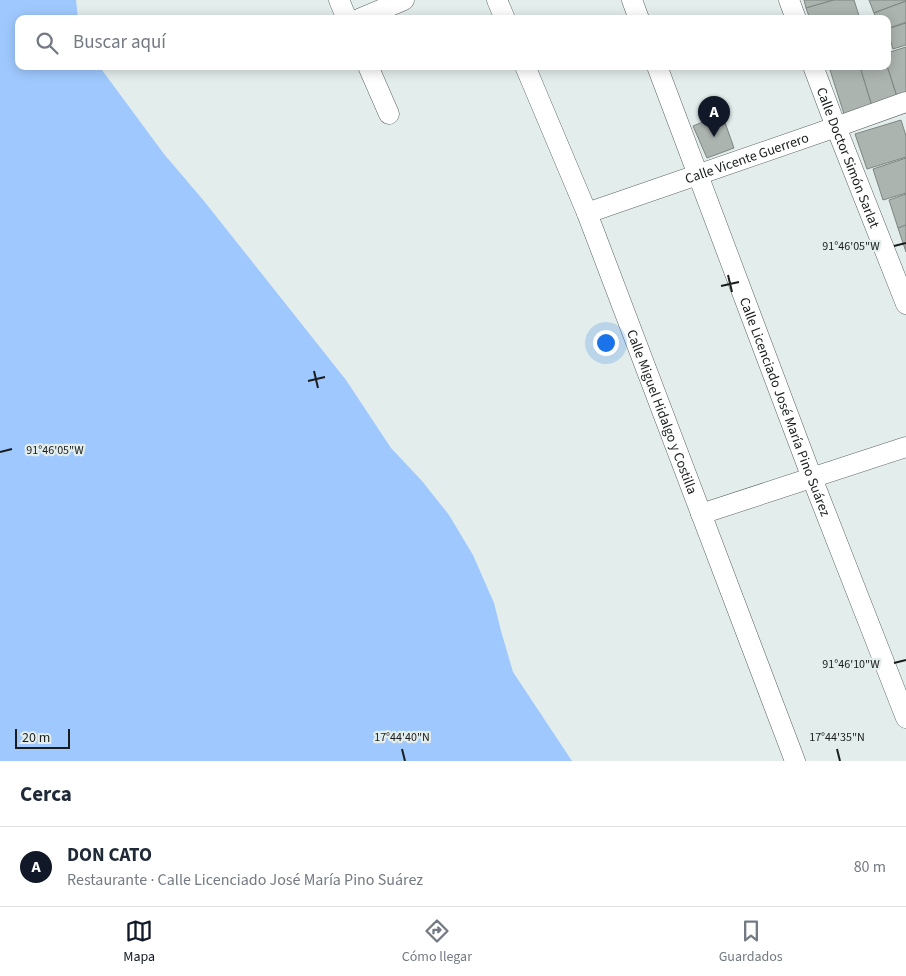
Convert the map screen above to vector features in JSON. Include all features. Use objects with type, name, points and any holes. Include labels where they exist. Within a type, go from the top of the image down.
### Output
[{"type":"street","points":[[339,0],[345,15]]},
{"type":"street","points":[[368,15],[404,0]]},
{"type":"street","points":[[497,0],[503,15]]},
{"type":"street","points":[[632,0],[638,15]]},
{"type":"street","points":[[789,0],[795,15]]},
{"type":"street","points":[[370,70],[389,114]]},
{"type":"street","name":"Calle Miguel Hidalgo y Costilla","points":[[527,70],[587,213],[795,761]]},
{"type":"street","name":"Calle Licenciado José María Pino Suárez","points":[[658,70],[812,478],[906,718]]},
{"type":"street","name":"Calle Doctor Simón Sarlat","points":[[815,70],[906,304]]},
{"type":"street","name":"Calle Vicente Guerrero","points":[[587,213],[906,102]]},
{"type":"street","points":[[701,514],[906,447]]},
{"type":"water","points":[[0,0],[76,0],[78,15],[15,15],[15,70],[102,70],[164,154],[204,201],[346,380],[391,448],[422,481],[449,515],[473,555],[494,603],[513,672],[572,761],[0,761]]},
{"type":"building","points":[[804,0],[834,0],[806,8]]},
{"type":"building","points":[[834,0],[854,0],[859,15],[809,15],[806,8]]},
{"type":"building","points":[[869,0],[906,0],[906,1],[874,13]]},
{"type":"building","points":[[906,1],[906,22],[891,28],[891,15],[875,15],[874,13]]},
{"type":"building","points":[[906,23],[906,45],[893,49],[891,28]]},
{"type":"building","points":[[906,47],[906,94],[897,97],[888,70],[891,70],[891,52]]},
{"type":"building","points":[[830,70],[861,70],[872,106],[844,114]]},
{"type":"building","points":[[861,70],[888,70],[897,97],[872,106]]},
{"type":"building","points":[[722,114],[734,148],[707,158],[693,126]]},
{"type":"building","points":[[901,120],[906,136],[906,157],[867,169],[855,134]]},
{"type":"building","points":[[906,158],[906,193],[883,200],[873,169]]},
{"type":"building","points":[[906,194],[906,226],[898,228],[889,200]]},
{"type":"building","points":[[906,225],[906,252],[898,228]]},
{"type":"place","name":"DON CATO","points":[[714,137]]}]
